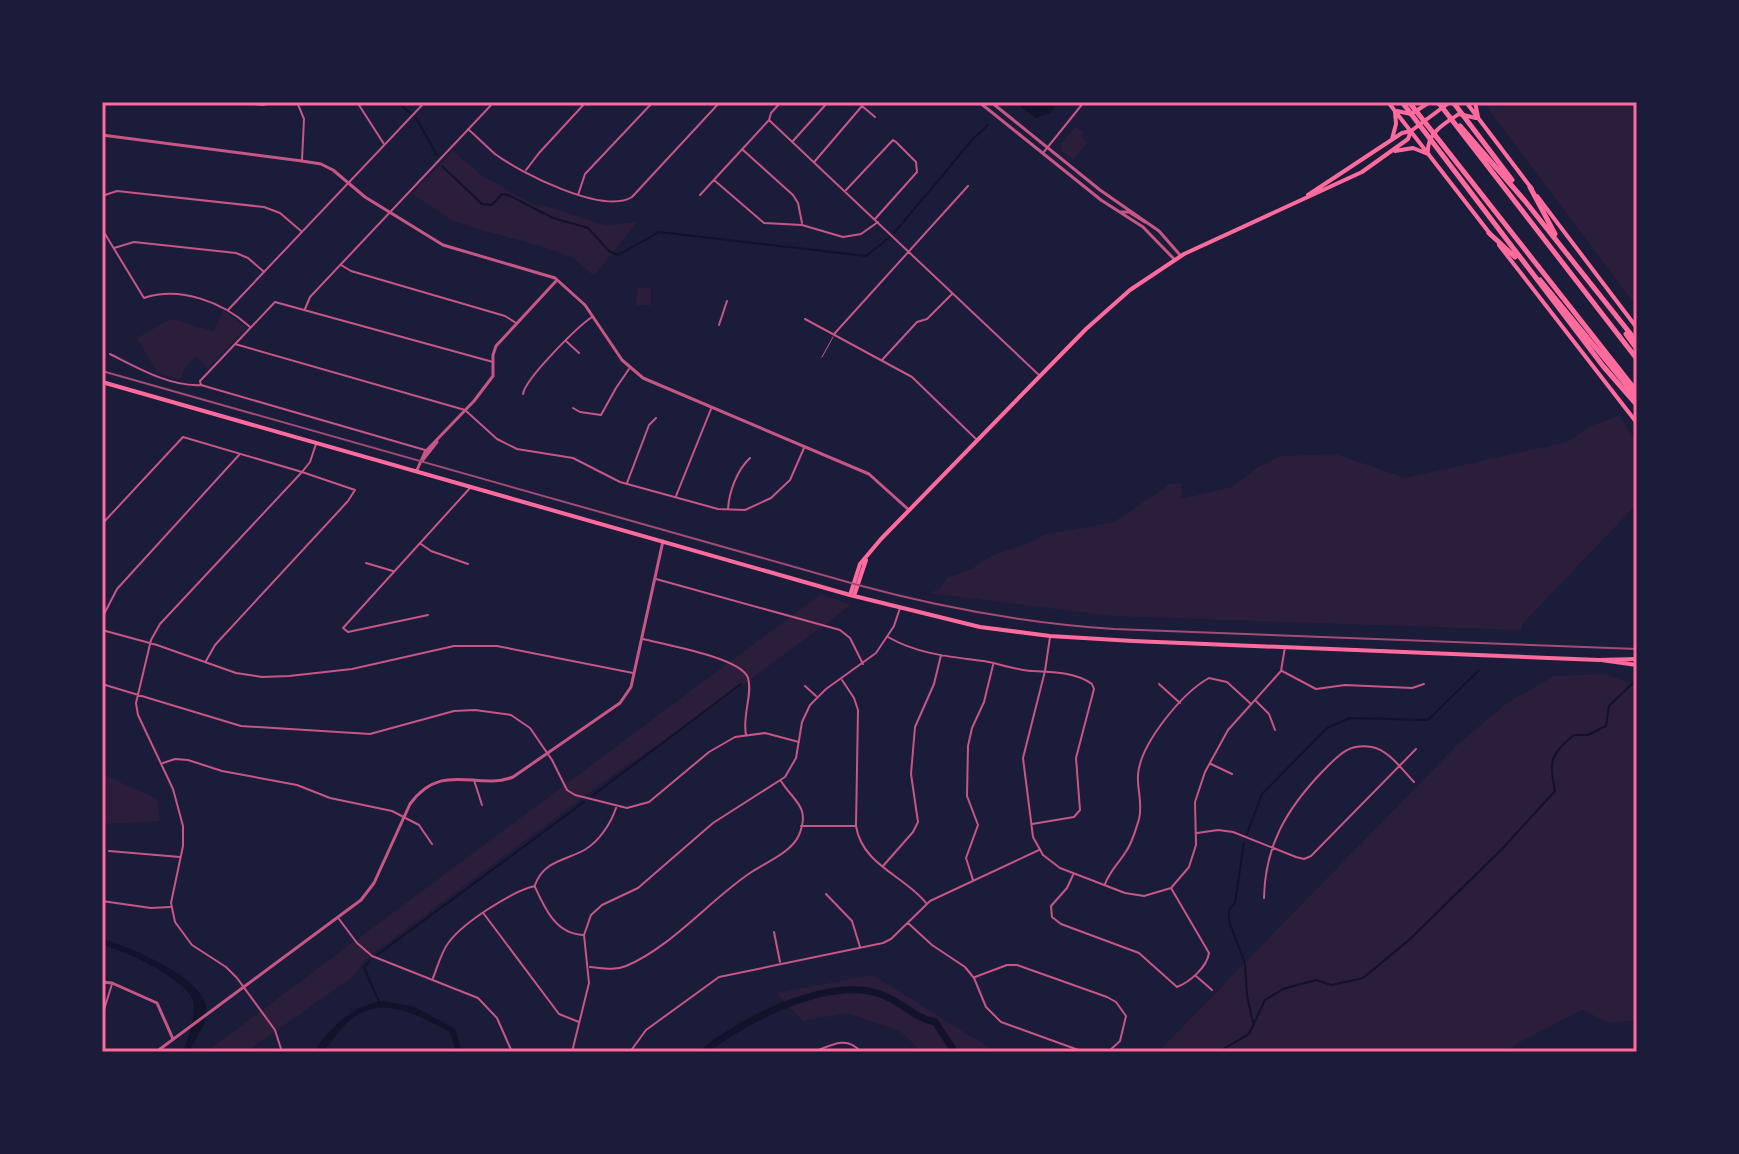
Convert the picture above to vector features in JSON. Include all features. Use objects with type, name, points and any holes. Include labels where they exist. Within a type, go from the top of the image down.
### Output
[{"type":"highway","points":[[1402,102],[1612,378],[1637,405]]},
{"type":"highway","points":[[1409,102],[1637,395]]},
{"type":"highway","points":[[1438,102],[1637,359]]},
{"type":"highway","points":[[1452,102],[1525,201]]},
{"type":"highway","points":[[1448,116],[1492,160],[1637,342]]},
{"type":"highway","points":[[1530,187],[1566,252],[1637,349]]},
{"type":"highway","points":[[1489,233],[1545,285],[1637,395]]},
{"type":"main road","points":[[1388,102],[1637,423]]},
{"type":"main road","points":[[1395,110],[1411,114],[1430,102]]},
{"type":"main road","points":[[1299,201],[1452,102]]},
{"type":"main road","points":[[1466,102],[1637,328]]},
{"type":"main road","points":[[1475,102],[1479,119]]},
{"type":"main road","points":[[1390,142],[1396,124],[1395,110]]},
{"type":"main road","points":[[1428,154],[1428,141],[1432,134],[1448,120],[1459,114],[1479,119]]},
{"type":"main road","points":[[852,595],[869,554],[1039,375],[1111,306],[1174,259],[1362,172],[1408,139],[1411,131]]},
{"type":"main road","points":[[1393,151],[1413,148],[1428,154]]},
{"type":"main road","points":[[102,382],[852,595],[980,627],[1050,636],[1637,662]]},
{"type":"street","points":[[236,102],[256,105],[275,102]]},
{"type":"street","points":[[297,102],[303,113],[305,128],[302,161]]},
{"type":"street","points":[[357,102],[385,144]]},
{"type":"street","points":[[228,310],[425,102]]},
{"type":"street","points":[[305,311],[310,297],[494,102]]},
{"type":"street","points":[[526,171],[586,102]]},
{"type":"street","points":[[578,196],[585,174],[653,102]]},
{"type":"street","points":[[468,129],[497,155],[578,196],[621,202],[630,198],[720,102]]},
{"type":"street","points":[[700,195],[769,120],[781,102]]},
{"type":"street","points":[[793,142],[828,102]]},
{"type":"street","points":[[858,102],[875,117]]},
{"type":"street","points":[[979,102],[1101,200],[1153,236],[1174,259]]},
{"type":"street","points":[[991,102],[1100,190],[1147,222],[1181,256]]},
{"type":"street","points":[[1043,153],[1084,102]]},
{"type":"street","points":[[815,162],[862,106]]},
{"type":"street","points":[[769,120],[1039,375]]},
{"type":"street","points":[[102,135],[327,166],[365,197],[449,247],[557,280],[585,305],[630,369],[649,381],[877,479],[909,510]]},
{"type":"street","points":[[714,180],[764,223],[802,225],[843,237],[861,234],[876,220],[915,175],[915,161],[893,140],[845,191]]},
{"type":"street","points":[[742,149],[793,195],[798,203],[802,225]]},
{"type":"street","points":[[834,334],[968,186]]},
{"type":"street","points":[[102,196],[117,191],[264,207],[280,213],[302,232]]},
{"type":"street","points":[[1120,212],[1125,211],[1147,222]]},
{"type":"street","points":[[102,229],[144,298],[170,294],[207,300],[228,310],[251,328]]},
{"type":"street","points":[[113,248],[134,242],[236,253],[248,258],[264,272]]},
{"type":"street","points":[[341,264],[351,271],[505,316],[517,324]]},
{"type":"street","points":[[421,459],[493,376],[496,346],[557,280]]},
{"type":"street","points":[[882,360],[917,322],[927,319],[953,293]]},
{"type":"street","points":[[719,325],[727,301]]},
{"type":"street","points":[[201,385],[200,381],[275,302],[493,362]]},
{"type":"street","points":[[523,394],[526,383],[593,316]]},
{"type":"street","points":[[805,319],[917,382],[976,440]]},
{"type":"street","points":[[566,341],[579,353]]},
{"type":"street","points":[[235,344],[465,410],[497,439],[511,447],[573,458],[627,484],[728,510],[751,508],[777,494],[794,474],[805,447]]},
{"type":"street","points":[[110,354],[143,370],[190,385],[201,385],[426,450]]},
{"type":"street","points":[[573,408],[601,415],[630,369]]},
{"type":"street","points":[[675,497],[712,407]]},
{"type":"street","points":[[627,484],[649,425],[656,418]]},
{"type":"street","points":[[102,524],[183,437],[355,490],[215,645],[206,662]]},
{"type":"street","points":[[416,472],[426,450],[439,439]]},
{"type":"street","points":[[282,1052],[275,1030],[244,987],[226,967],[187,941],[175,922],[171,907],[181,857],[183,826],[173,789],[138,715],[137,694],[150,644],[160,624],[302,472],[310,462],[316,443]]},
{"type":"street","points":[[412,446],[421,459]]},
{"type":"street","points":[[102,618],[117,589],[239,455]]},
{"type":"street","points":[[728,510],[731,491],[742,466],[750,458]]},
{"type":"street","points":[[428,615],[348,632],[344,630],[344,625],[471,487]]},
{"type":"street","points":[[156,1052],[361,900],[371,888],[413,799],[427,788],[452,778],[507,779],[620,703],[631,687],[663,541]]},
{"type":"street","points":[[420,544],[468,564]]},
{"type":"street","points":[[366,563],[394,571]]},
{"type":"street","points":[[655,579],[840,630],[850,638],[863,664]]},
{"type":"street","points":[[572,1052],[589,983],[584,935],[587,923],[598,908],[638,888],[713,823],[781,781],[792,767],[804,716],[816,697],[876,653],[896,623],[900,608]]},
{"type":"street","points":[[102,630],[246,675],[289,676],[352,669],[454,646],[474,645],[497,646],[634,673]]},
{"type":"street","points":[[887,636],[900,644],[941,655],[1089,681],[1094,689],[1077,752],[1080,810],[1074,817],[1030,825]]},
{"type":"street","points":[[1050,636],[1045,671],[1023,758],[1030,825],[1039,850],[1054,865],[1073,874],[1125,893],[1144,896],[1171,888],[1193,861],[1195,802],[1210,764],[1228,730],[1281,671],[1285,647]]},
{"type":"street","points":[[641,638],[743,669],[749,687],[745,710],[746,735]]},
{"type":"street","points":[[882,866],[913,832],[918,822],[911,774],[915,727],[934,684],[941,655]]},
{"type":"street","points":[[973,881],[966,858],[978,825],[967,796],[968,746],[994,663]]},
{"type":"street","points":[[1281,671],[1316,689],[1345,685],[1412,688],[1424,684]]},
{"type":"street","points":[[1105,885],[1109,873],[1128,849],[1139,820],[1138,776],[1150,739],[1200,683],[1216,677],[1227,682],[1252,704]]},
{"type":"street","points":[[841,679],[858,710],[856,826],[862,846],[920,895],[926,904]]},
{"type":"street","points":[[102,684],[241,726],[366,734],[384,732],[454,711],[475,710],[511,715],[528,726],[548,753],[567,790],[617,806],[634,807],[649,802],[709,752],[729,740],[765,733],[799,742]]},
{"type":"street","points":[[1159,684],[1181,704]]},
{"type":"street","points":[[805,686],[816,697]]},
{"type":"street","points":[[1255,700],[1269,714],[1275,730]]},
{"type":"street","points":[[1264,898],[1266,870],[1292,805],[1346,749],[1354,746],[1377,748],[1414,782]]},
{"type":"street","points":[[1196,833],[1226,830],[1304,859],[1311,856],[1416,749]]},
{"type":"street","points":[[162,763],[183,758],[231,774],[297,785],[330,798],[378,807],[419,825],[432,844]]},
{"type":"street","points":[[1210,764],[1232,774]]},
{"type":"street","points":[[474,779],[482,805]]},
{"type":"street","points":[[589,966],[612,969],[634,962],[669,939],[739,881],[789,848],[801,826],[800,803],[781,781]]},
{"type":"street","points":[[584,935],[569,933],[559,927],[535,886],[538,877],[549,865],[589,846],[610,824],[617,806]]},
{"type":"street","points":[[801,826],[856,826]]},
{"type":"street","points":[[630,1052],[646,1030],[714,979],[887,942],[926,904],[1039,850]]},
{"type":"street","points":[[109,851],[181,857]]},
{"type":"street","points":[[1073,874],[1067,888],[1049,909],[1050,915],[1056,921],[1139,953],[1177,987],[1195,975],[1208,960],[1208,950],[1171,888]]},
{"type":"street","points":[[433,979],[450,941],[516,891],[535,886]]},
{"type":"street","points":[[826,894],[852,921],[860,948]]},
{"type":"street","points":[[102,901],[151,908],[171,907]]},
{"type":"street","points":[[484,914],[559,1014],[580,1023]]},
{"type":"street","points":[[339,918],[357,943],[372,956],[473,995],[484,1003],[500,1024],[512,1052]]},
{"type":"street","points":[[907,922],[932,945],[958,960],[974,978],[986,1007],[1001,1022],[1084,1052]]},
{"type":"street","points":[[774,932],[780,964]]},
{"type":"street","points":[[974,978],[1007,965],[1017,965],[1112,999],[1126,1016],[1120,1041],[1108,1052]]},
{"type":"street","points":[[1195,975],[1212,990]]},
{"type":"street","points":[[102,982],[112,983],[157,1003],[173,1039]]},
{"type":"street","points":[[102,1016],[112,983]]},
{"type":"street","points":[[814,1052],[845,1042],[856,1046],[861,1052]]},
{"type":"lane","points":[[822,357],[834,334]]},
{"type":"shaded area","points":[[1014,102],[1059,102],[1050,113],[1036,118]]},
{"type":"shaded area","points":[[1486,102],[1637,102],[1637,307],[1488,109]]},
{"type":"shaded area","points":[[1075,126],[1084,133],[1081,137],[1088,142],[1073,160],[1062,151],[1061,144]]},
{"type":"shaded area","points":[[453,151],[481,175],[536,206],[543,205],[605,225],[637,222],[594,276],[573,258],[467,226],[450,219],[412,194]]},
{"type":"shaded area","points":[[637,288],[651,288],[651,305],[636,305]]},
{"type":"shaded area","points":[[223,310],[246,328],[208,368],[196,357],[185,367],[181,380],[157,372],[137,338],[171,319],[214,331]]},
{"type":"shaded area","points":[[1619,416],[1637,442],[1637,504],[1522,624],[1522,630],[1111,616],[929,593],[940,589],[947,578],[973,568],[990,556],[1044,535],[1114,522],[1170,484],[1182,483],[1181,499],[1232,487],[1258,467],[1280,456],[1336,454],[1405,478],[1567,442],[1593,425]]},
{"type":"shaded area","points":[[821,594],[851,605],[709,710],[616,773],[366,959],[351,978],[246,1052],[206,1052]]},
{"type":"shaded area","points":[[1605,674],[1632,684],[1637,691],[1637,1020],[1610,1023],[1582,1010],[1518,1043],[1507,1052],[1158,1052],[1458,744],[1506,704],[1554,676]]},
{"type":"shaded area","points":[[102,774],[157,799],[160,821],[102,824]]},
{"type":"shaded area","points":[[102,939],[129,948],[178,973],[201,995],[206,1006],[206,1019],[189,1052],[182,1052],[192,1025],[194,1003],[186,990],[152,966],[102,945]]},
{"type":"shaded area","points":[[873,975],[996,1052],[922,1052],[901,1032],[848,1013],[803,1021],[777,993]]},
{"type":"shaded area","points":[[384,1001],[415,1007],[455,1029],[462,1052],[456,1052],[450,1032],[412,1014],[385,1008],[359,1014],[344,1026],[323,1052],[314,1052],[344,1018],[363,1007]]},
{"type":"waterway","points":[[398,102],[410,113]]},
{"type":"waterway","points":[[416,118],[437,155]]},
{"type":"waterway","points":[[894,233],[988,125]]},
{"type":"waterway","points":[[442,166],[482,204],[492,205],[502,194],[508,195],[553,218],[588,228],[609,251],[618,255],[659,232],[866,256],[890,237]]},
{"type":"waterway","points":[[1247,834],[1262,794],[1327,728],[1350,718],[1428,720],[1479,670]]},
{"type":"waterway","points":[[1218,1052],[1249,1034],[1265,1000],[1283,989],[1316,980],[1331,985],[1363,978],[1409,940],[1502,849],[1555,791],[1552,765],[1560,748],[1574,735],[1588,735],[1606,726],[1609,706],[1637,679]]},
{"type":"waterway","points":[[592,796],[741,684]]},
{"type":"waterway","points":[[377,955],[584,802]]},
{"type":"waterway","points":[[102,839],[105,846]]},
{"type":"waterway","points":[[1244,842],[1235,903],[1229,910],[1229,921],[1245,963],[1247,996],[1253,1022]]},
{"type":"waterway","points":[[370,961],[364,967],[379,1002]]},
{"type":"waterway","points":[[703,1052],[740,1027],[787,1004],[836,991],[859,990],[888,997],[920,1017],[935,1022],[955,1052]]},
{"type":"railway","points":[[102,371],[858,585],[984,613],[1114,629],[1637,649]]}]
